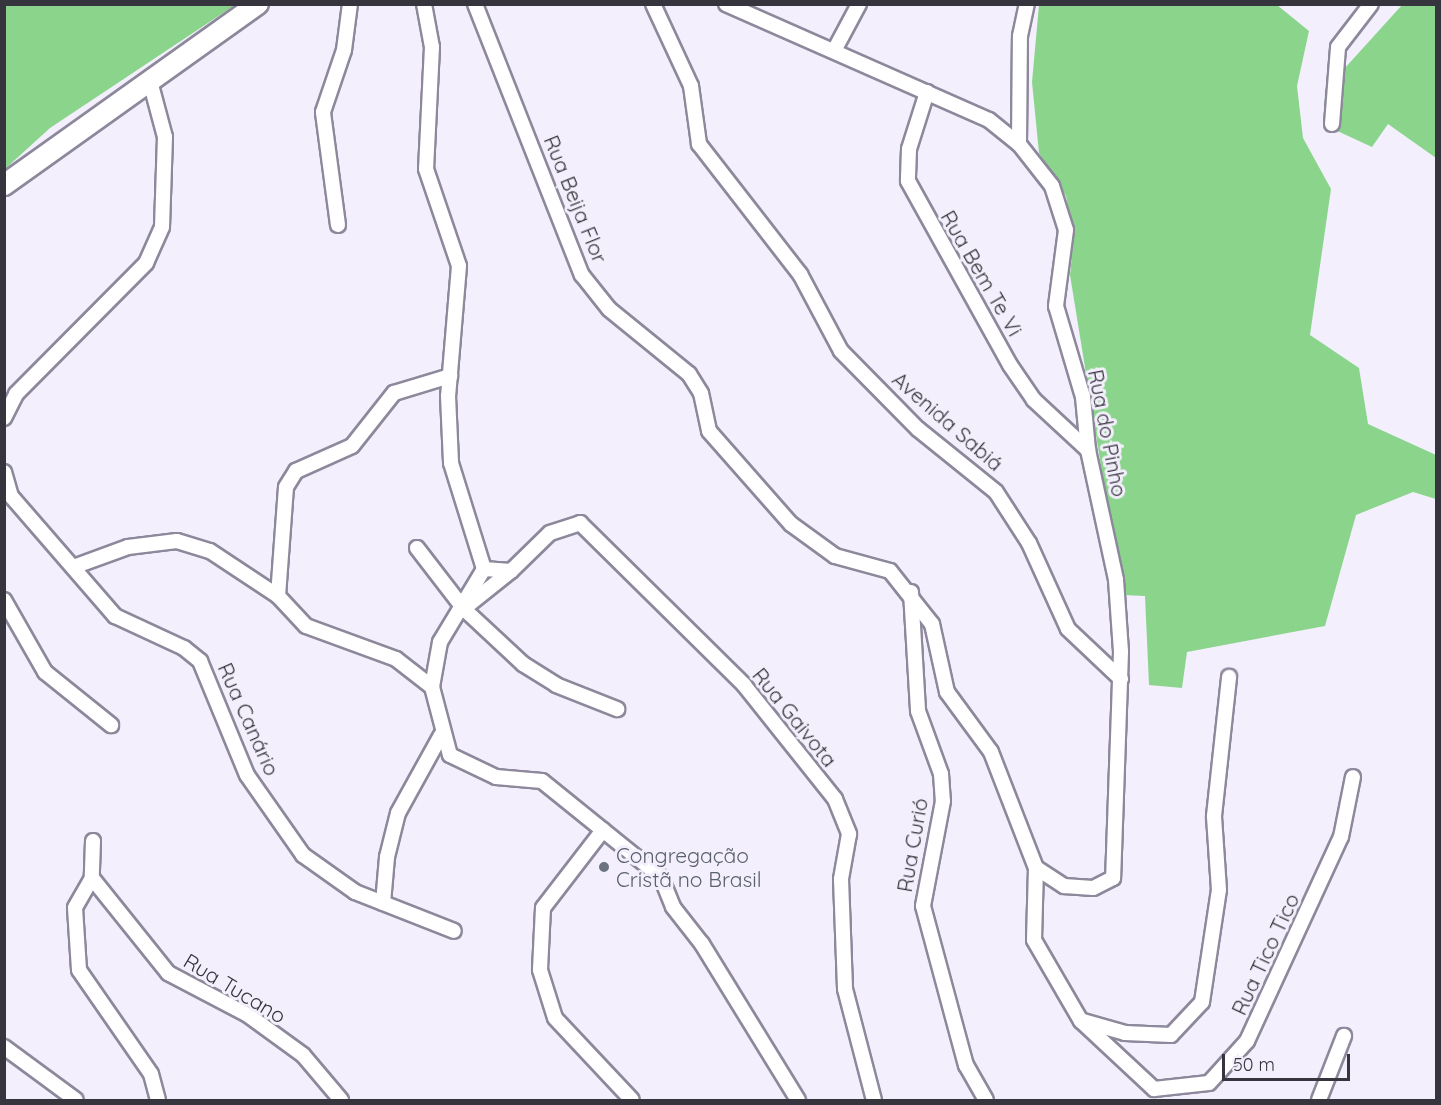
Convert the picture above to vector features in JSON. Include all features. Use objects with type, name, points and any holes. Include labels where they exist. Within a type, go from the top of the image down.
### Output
[{"type":"street","points":[[4,185],[258,4]]},
{"type":"street","points":[[338,225],[323,112],[344,50],[350,4]]},
{"type":"street","points":[[424,4],[432,47],[426,170],[459,266],[450,376],[451,463],[484,568],[464,609],[440,642],[432,687],[441,735],[450,756],[496,777],[542,781],[661,877],[673,907],[702,944],[798,1101]]},
{"type":"street","name":"Rua Beija Flor","points":[[475,4],[582,275],[609,309],[689,374],[701,393],[709,431],[791,524],[835,556],[890,571],[911,590],[932,624],[947,692],[991,752],[1036,868],[1034,940],[1081,1021],[1154,1089]]},
{"type":"street","name":"Avenida Sabiá","points":[[653,4],[691,86],[699,144],[800,274],[841,351],[918,429],[996,492],[1029,543],[1068,629],[1120,679]]},
{"type":"street","name":"Rua do Pinho","points":[[726,4],[835,49],[988,120],[1019,144],[1052,186],[1066,230],[1056,306],[1083,397],[1088,450],[1116,580],[1120,679],[1113,878],[1093,888],[1064,886],[1036,868]]},
{"type":"street","points":[[835,49],[859,4]]},
{"type":"street","points":[[1019,144],[1017,76],[1027,4]]},
{"type":"street","points":[[1332,124],[1338,47],[1371,4]]},
{"type":"street","points":[[4,418],[16,394],[146,263],[162,227],[165,137],[150,81]]},
{"type":"street","name":"Rua Bem Te Vi","points":[[927,92],[909,149],[908,181],[1010,365],[1034,400],[1088,450]]},
{"type":"street","points":[[278,596],[286,487],[296,471],[352,446],[394,393],[450,376]]},
{"type":"street","name":"Rua Canário","points":[[4,472],[11,496],[76,566],[115,616],[184,648],[200,661],[247,776],[303,855],[355,892],[453,931]]},
{"type":"street","name":"Rua Gaivota","points":[[511,571],[550,533],[580,524],[744,685],[835,800],[849,834],[841,879],[845,989],[874,1101]]},
{"type":"street","points":[[76,566],[128,548],[177,541],[210,551],[278,596],[306,626],[396,659],[432,687]]},
{"type":"street","points":[[417,548],[464,609],[556,686],[616,709]]},
{"type":"street","points":[[484,568],[511,571]]},
{"type":"street","points":[[464,609],[511,571]]},
{"type":"street","name":"Rua Curió","points":[[911,590],[918,711],[941,774],[943,801],[923,906],[966,1065],[986,1101]]},
{"type":"street","points":[[4,600],[45,672],[111,725]]},
{"type":"street","points":[[1081,1021],[1125,1033],[1171,1035],[1202,1002],[1219,890],[1214,816],[1229,677]]},
{"type":"street","points":[[383,903],[387,857],[398,813],[441,735]]},
{"type":"street","name":"Rua Tico Tico","points":[[1154,1089],[1209,1083],[1247,1041],[1341,837],[1353,777]]},
{"type":"street","points":[[603,830],[543,908],[540,970],[555,1018],[632,1101]]},
{"type":"street","points":[[93,841],[92,878],[75,908],[79,970],[151,1074],[158,1101]]},
{"type":"street","name":"Rua Tucano","points":[[92,878],[168,973],[248,1015],[303,1055],[340,1101]]},
{"type":"street","points":[[1319,1101],[1344,1036]]},
{"type":"street","points":[[4,1047],[76,1101]]},
{"type":"green space","points":[[5,4],[235,5],[50,128],[5,169]]},
{"type":"green space","points":[[1039,5],[1277,5],[1309,31],[1297,86],[1303,138],[1331,189],[1310,335],[1359,368],[1368,424],[1436,455],[1436,499],[1413,492],[1356,515],[1325,626],[1187,652],[1182,688],[1149,685],[1145,596],[1122,595],[1070,275],[1074,235],[1066,196],[1039,153],[1032,82]]},
{"type":"green space","points":[[1402,5],[1436,5],[1436,158],[1388,124],[1372,147],[1333,129],[1324,118],[1325,90]]},
{"type":"place","name":"Congregação Cristã no Brasil","points":[[604,867]]}]
